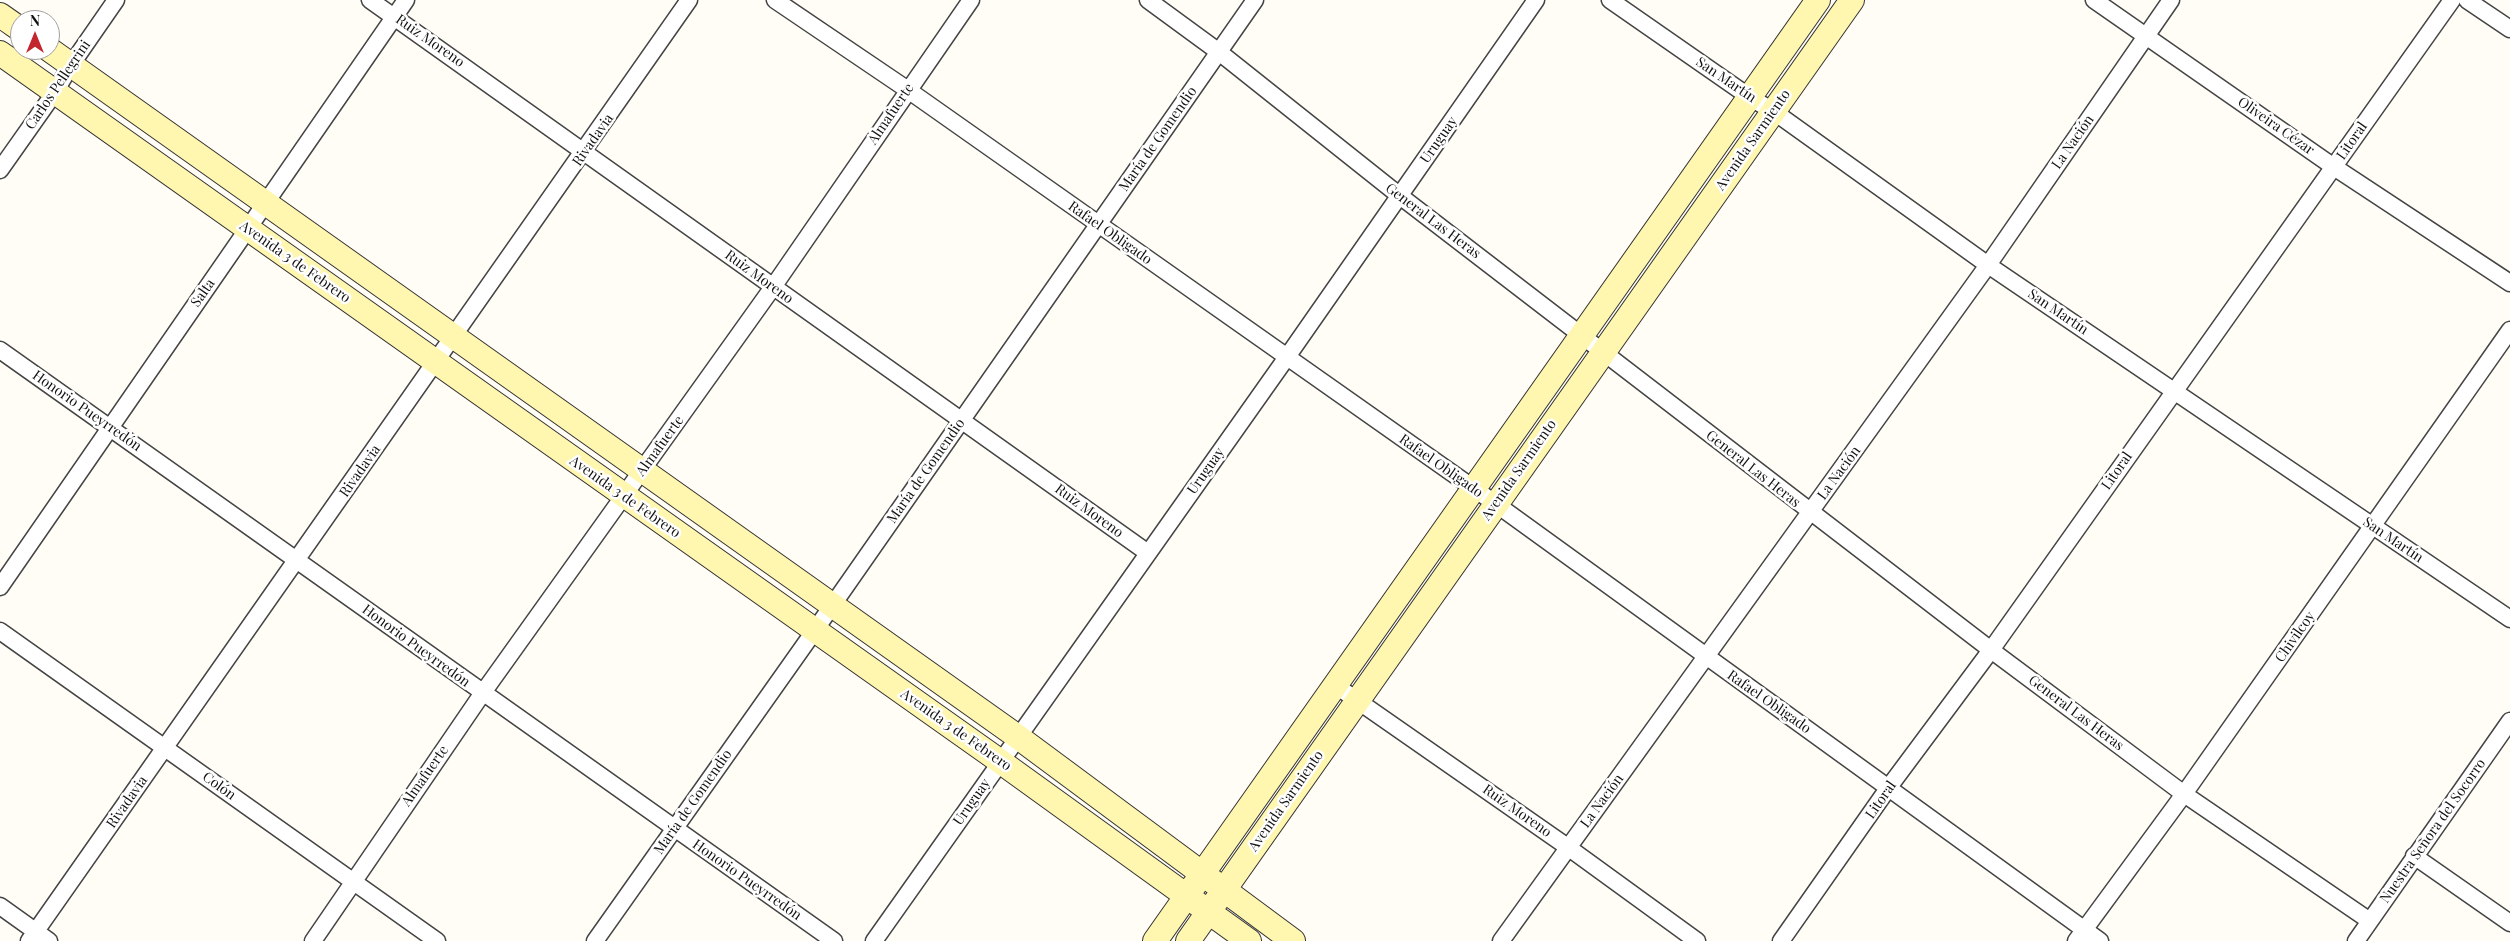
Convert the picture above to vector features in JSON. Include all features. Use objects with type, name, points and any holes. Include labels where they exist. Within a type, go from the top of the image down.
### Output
[{"type":"main road","name":"Avenida Sarmiento","points":[[1155,941],[1204,874],[1473,489],[1584,336],[1818,0]]},
{"type":"main road","name":"Avenida Sarmiento","points":[[1188,941],[1852,0]]},
{"type":"main road","name":"Avenida 3 de Febrero","points":[[0,53],[1001,762],[1249,941]]},
{"type":"main road","points":[[60,57],[264,204],[1018,737],[1293,941]]},
{"type":"street","name":"Carlos Pellegrini","points":[[0,170],[116,0]]},
{"type":"street","name":"Ruiz Moreno","points":[[370,0],[1148,553]]},
{"type":"street","name":"Salta","points":[[0,586],[406,0]]},
{"type":"street","name":"Rivadavia","points":[[32,936],[585,152],[690,0]]},
{"type":"street","name":"Rafael Obligado","points":[[775,0],[908,90],[1496,504],[1705,657],[1889,787],[2080,936],[2100,941]]},
{"type":"street","name":"Almafuerte","points":[[313,941],[482,694],[773,287],[971,0]]},
{"type":"street","name":"General Las Heras","points":[[1148,0],[1220,52],[1400,196],[1584,336],[1810,513],[1991,650],[2184,794],[2370,920]]},
{"type":"street","name":"María de Gomendio","points":[[595,941],[1256,0]]},
{"type":"street","name":"Uruguay","points":[[874,941],[1287,357],[1536,0]]},
{"type":"street","name":"San Martín","points":[[1610,0],[1751,98],[1773,111],[1988,265],[2510,619]]},
{"type":"street","name":"Oliveira Cézar","points":[[2094,0],[2334,167],[2510,283]]},
{"type":"street","name":"La Nación","points":[[1501,941],[1988,265],[2171,0]]},
{"type":"street","name":"Litoral","points":[[1782,941],[1889,787],[1991,650],[2452,0]]},
{"type":"street","points":[[2467,0],[2510,29]]},
{"type":"street","name":"Chivilcoy","points":[[2080,936],[2184,794],[2510,330]]},
{"type":"street","name":"Honorio Pueyrredón","points":[[0,350],[297,560],[482,694],[834,941]]},
{"type":"street","name":"Colón","points":[[0,631],[437,941]]},
{"type":"street","name":"Ruiz Moreno","points":[[1335,685],[1697,941]]},
{"type":"street","name":"Nuestra Señora del Socorro","points":[[2356,941],[2510,722]]},
{"type":"street","points":[[2414,856],[2510,923]]},
{"type":"street","points":[[0,906],[32,936],[49,941]]}]
